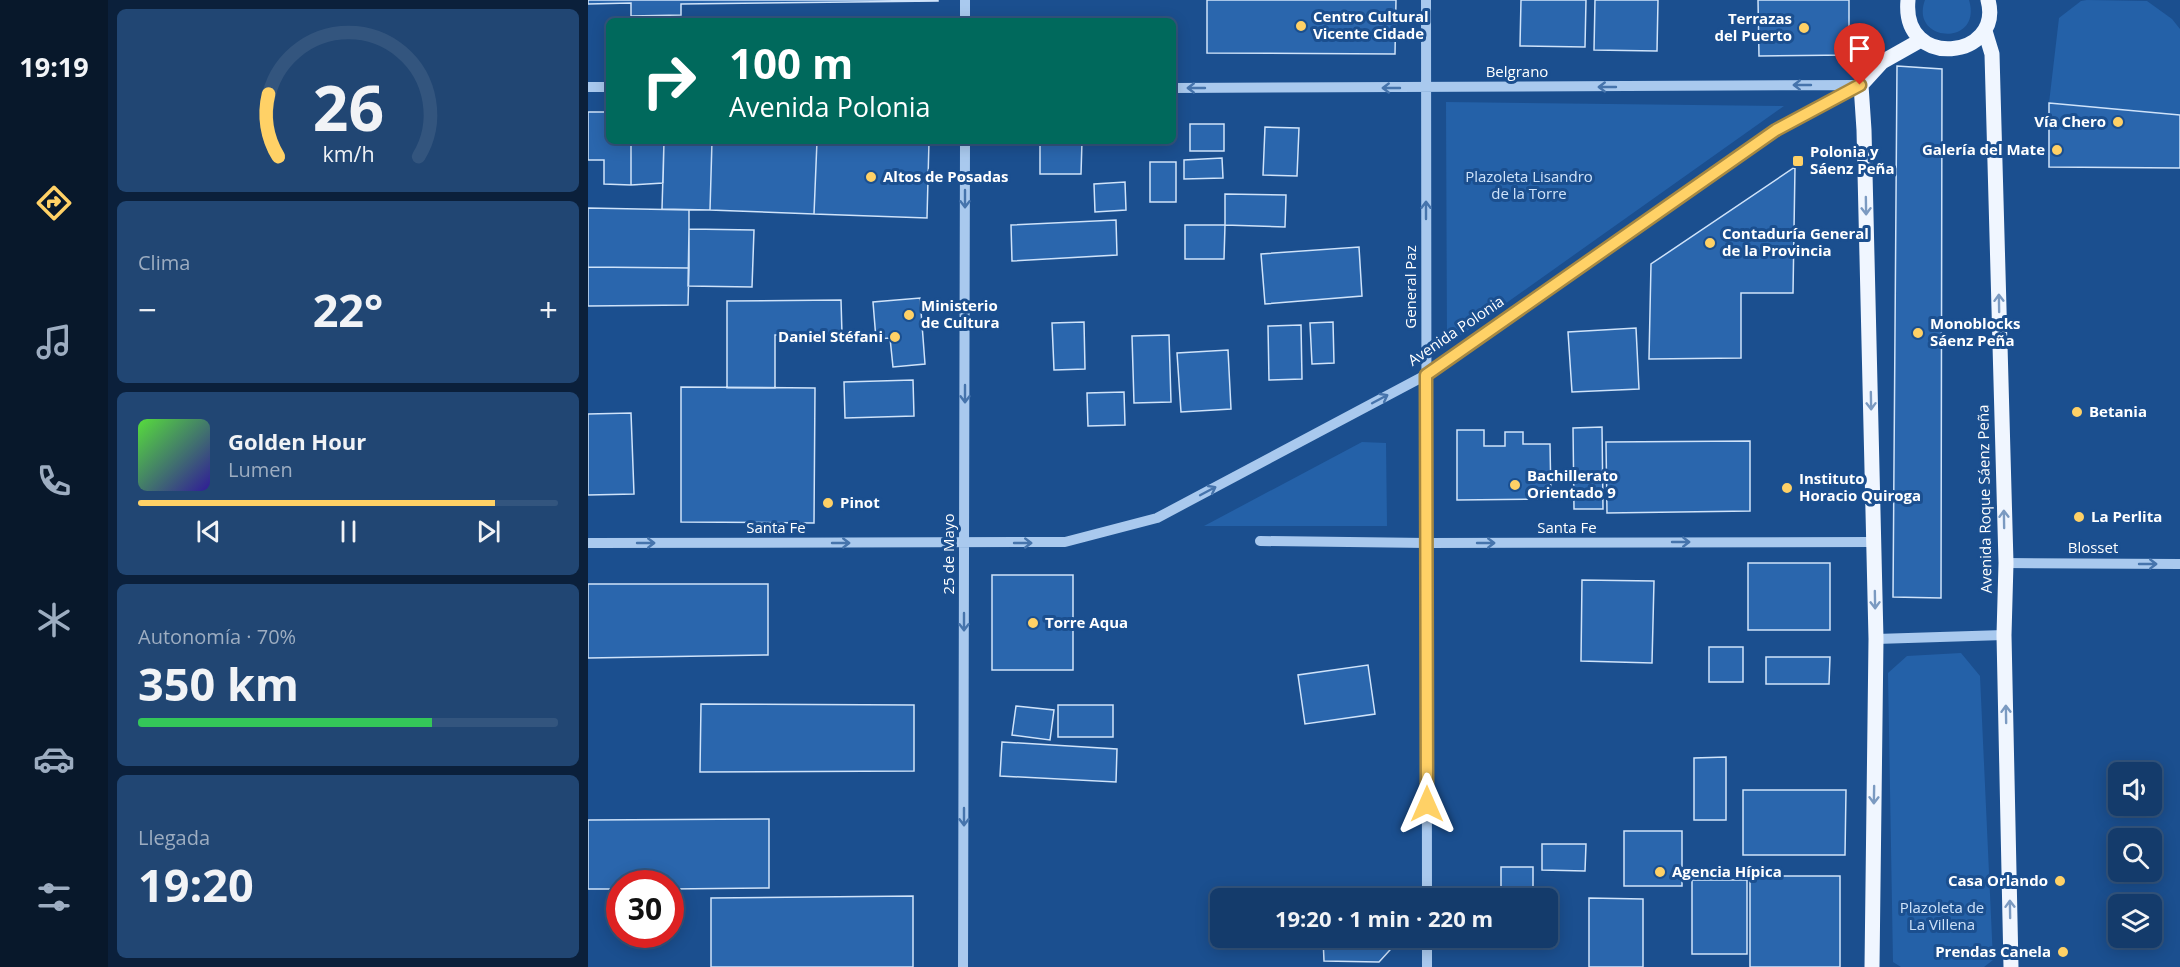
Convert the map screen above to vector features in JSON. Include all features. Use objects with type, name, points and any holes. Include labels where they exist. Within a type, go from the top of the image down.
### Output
[{"type":"main road","points":[[1907,0],[1908,22],[1921,40],[1933,47],[1946,50],[1960,48],[1973,42],[1985,31]]},
{"type":"main road","name":"Avenida Roque Sáenz Peña","points":[[1991,1],[1985,31],[1992,54],[2006,563],[2004,635],[2011,967]]},
{"type":"main road","name":"Avenida Polonia","points":[[1860,85],[1882,62],[1921,40]]},
{"type":"main road","points":[[1860,85],[1864,130],[1876,639],[1872,967]]},
{"type":"street","points":[[965,0],[965,18]]},
{"type":"street","name":"General Paz","points":[[1426,0],[1427,888]]},
{"type":"street","name":"Belgrano","points":[[1176,88],[1860,85]]},
{"type":"street","name":"Avenida Polonia","points":[[965,543],[1065,542],[1157,518],[1426,375],[1776,130],[1860,85]]},
{"type":"street","points":[[588,87],[606,87]]},
{"type":"street","name":"25 de Mayo","points":[[963,967],[965,144]]},
{"type":"street","name":"Santa Fe","points":[[1260,541],[1874,542]]},
{"type":"street","name":"Santa Fe","points":[[588,543],[965,543]]},
{"type":"street","name":"Blosset","points":[[2006,563],[2180,564]]},
{"type":"street","points":[[1876,639],[2004,635]]},
{"type":"street","points":[[1427,948],[1427,967]]},
{"type":"green space","points":[[1925,0],[1969,0],[1970,15],[1966,26],[1957,32],[1946,34],[1936,31],[1927,25],[1923,14]]},
{"type":"green space","points":[[2081,1],[2147,1],[2172,19],[2180,29],[2180,115],[2049,103],[2059,18]]},
{"type":"green space","name":"Plazoleta Lisandro de la Torre","points":[[1446,102],[1784,106],[1447,345]]},
{"type":"green space","points":[[1362,442],[1386,443],[1387,526],[1204,526]]},
{"type":"green space","name":"Plazoleta de La Villena","points":[[1961,653],[1980,676],[1993,960],[1984,967],[1901,967],[1893,962],[1888,673],[1907,656]]},
{"type":"building","points":[[588,0],[938,1],[681,4],[681,15],[631,16],[631,3],[588,4]]},
{"type":"building","name":"Centro Cultural Vicente Cidade","points":[[1207,0],[1396,0],[1395,54],[1207,53]]},
{"type":"building","points":[[1521,0],[1586,0],[1585,47],[1520,46]]},
{"type":"building","points":[[1595,0],[1658,0],[1657,51],[1594,50]]},
{"type":"building","name":"Terrazas del Puerto","points":[[1758,0],[1849,0],[1849,55],[1759,56]]},
{"type":"building","name":"Monoblocks Sáenz Peña","points":[[1897,66],[1942,69],[1941,598],[1893,597]]},
{"type":"building","points":[[2049,103],[2180,115],[2180,168],[2049,167]]},
{"type":"building","points":[[588,112],[606,112],[606,144],[631,144],[631,185],[604,184],[604,160],[588,160]]},
{"type":"building","points":[[1190,124],[1224,124],[1224,151],[1190,151]]},
{"type":"building","points":[[1265,127],[1299,128],[1297,176],[1263,175]]},
{"type":"building","points":[[631,144],[664,144],[663,183],[631,185]]},
{"type":"building","points":[[664,144],[712,144],[710,210],[662,209]]},
{"type":"building","points":[[712,144],[817,144],[814,214],[710,210]]},
{"type":"building","name":"Altos de Posadas","points":[[817,144],[929,144],[927,218],[814,214]]},
{"type":"building","points":[[1040,144],[1082,144],[1081,174],[1040,174]]},
{"type":"building","points":[[1222,158],[1223,178],[1184,179],[1184,160]]},
{"type":"building","points":[[1150,162],[1176,162],[1176,202],[1150,202]]},
{"type":"building","points":[[1795,167],[1793,293],[1741,293],[1741,358],[1649,359],[1651,264]]},
{"type":"building","points":[[1125,182],[1126,210],[1095,212],[1094,184]]},
{"type":"building","points":[[1225,194],[1286,195],[1285,227],[1225,225]]},
{"type":"building","points":[[588,208],[689,210],[689,268],[588,267]]},
{"type":"building","points":[[1116,220],[1117,255],[1012,261],[1011,225]]},
{"type":"building","points":[[1185,225],[1225,225],[1224,259],[1185,259]]},
{"type":"building","points":[[689,229],[754,230],[752,287],[688,286]]},
{"type":"building","points":[[1359,247],[1362,296],[1265,304],[1261,254]]},
{"type":"building","points":[[588,267],[689,268],[688,305],[588,306]]},
{"type":"building","points":[[920,298],[925,364],[893,367],[890,338],[876,339],[873,302]]},
{"type":"building","points":[[841,300],[842,334],[775,335],[775,388],[727,388],[727,301]]},
{"type":"building","points":[[1084,322],[1085,369],[1054,370],[1052,323]]},
{"type":"building","points":[[1333,322],[1334,363],[1312,364],[1310,323]]},
{"type":"building","points":[[1301,325],[1302,379],[1269,380],[1268,326]]},
{"type":"building","points":[[1636,328],[1639,389],[1572,392],[1568,332]]},
{"type":"building","points":[[1169,335],[1171,402],[1134,403],[1132,336]]},
{"type":"building","points":[[1228,350],[1231,409],[1181,412],[1177,353]]},
{"type":"building","points":[[913,380],[914,416],[845,418],[844,382]]},
{"type":"building","points":[[681,387],[815,388],[814,523],[681,522]]},
{"type":"building","points":[[1124,392],[1125,425],[1088,426],[1087,393]]},
{"type":"building","points":[[631,413],[634,494],[588,495],[588,414]]},
{"type":"building","points":[[1602,427],[1603,509],[1574,509],[1573,428]]},
{"type":"building","points":[[1457,430],[1484,430],[1484,446],[1505,446],[1505,432],[1523,432],[1523,444],[1550,444],[1551,499],[1457,500]]},
{"type":"building","points":[[1750,441],[1750,511],[1607,513],[1606,442]]},
{"type":"building","points":[[1748,563],[1830,563],[1830,630],[1748,630]]},
{"type":"building","name":"Torre Aqua","points":[[992,575],[1073,575],[1073,670],[992,670]]},
{"type":"building","points":[[1582,580],[1654,581],[1652,663],[1581,661]]},
{"type":"building","points":[[588,584],[768,584],[768,655],[588,658]]},
{"type":"building","points":[[1709,647],[1743,647],[1743,682],[1709,682]]},
{"type":"building","points":[[1766,657],[1830,657],[1829,684],[1766,684]]},
{"type":"building","points":[[1368,665],[1375,714],[1305,724],[1298,675]]},
{"type":"building","points":[[701,704],[914,705],[914,771],[700,772]]},
{"type":"building","points":[[1058,705],[1113,705],[1113,737],[1058,737]]},
{"type":"building","points":[[1016,706],[1054,710],[1050,740],[1012,735]]},
{"type":"building","points":[[1002,742],[1117,749],[1116,782],[1000,776]]},
{"type":"building","points":[[1726,757],[1726,820],[1694,820],[1694,758]]},
{"type":"building","points":[[1743,790],[1846,790],[1845,855],[1743,855]]},
{"type":"building","points":[[769,819],[769,888],[684,889],[684,870],[606,870],[606,889],[588,889],[588,820]]},
{"type":"building","points":[[1624,831],[1682,831],[1682,886],[1624,886]]},
{"type":"building","points":[[1542,844],[1586,844],[1585,871],[1542,870]]},
{"type":"building","points":[[1501,867],[1533,867],[1533,888],[1501,888]]},
{"type":"building","points":[[1750,876],[1840,876],[1840,967],[1750,967]]},
{"type":"building","points":[[1692,880],[1747,880],[1747,954],[1692,954]]},
{"type":"building","points":[[913,896],[913,967],[711,967],[711,898]]},
{"type":"building","points":[[1589,898],[1643,899],[1643,967],[1589,967]]},
{"type":"building","points":[[1323,948],[1392,948],[1379,962],[1324,961]]},
{"type":"place","name":"Centro Cultural Vicente Cidade","points":[[1301,26]]},
{"type":"place","name":"Terrazas del Puerto","points":[[1804,28]]},
{"type":"place","name":"Vía Chero","points":[[2118,122]]},
{"type":"place","name":"Galería del Mate","points":[[2057,150]]},
{"type":"place","name":"Polonia y Sáenz Peña","points":[[1798,161]]},
{"type":"place","name":"Altos de Posadas","points":[[871,177]]},
{"type":"place","name":"Contaduría General de la Provincia","points":[[1710,243]]},
{"type":"place","name":"Ministerio de Cultura","points":[[909,315]]},
{"type":"place","name":"Monoblocks Sáenz Peña","points":[[1918,333]]},
{"type":"place","name":"Daniel Stéfani","points":[[895,337]]},
{"type":"place","name":"Betania","points":[[2077,412]]},
{"type":"place","name":"Bachillerato Orientado 9","points":[[1515,485]]},
{"type":"place","name":"Instituto Horacio Quiroga","points":[[1787,488]]},
{"type":"place","name":"Pinot","points":[[828,503]]},
{"type":"place","name":"La Perlita","points":[[2079,517]]},
{"type":"place","name":"Torre Aqua","points":[[1033,623]]},
{"type":"place","name":"Agencia Hípica","points":[[1660,872]]},
{"type":"place","name":"Casa Orlando","points":[[2060,881]]},
{"type":"place","name":"Prendas Canela","points":[[2063,952]]},
{"type":"route","points":[[1427,804],[1426,375],[1776,130],[1860,85]]}]
